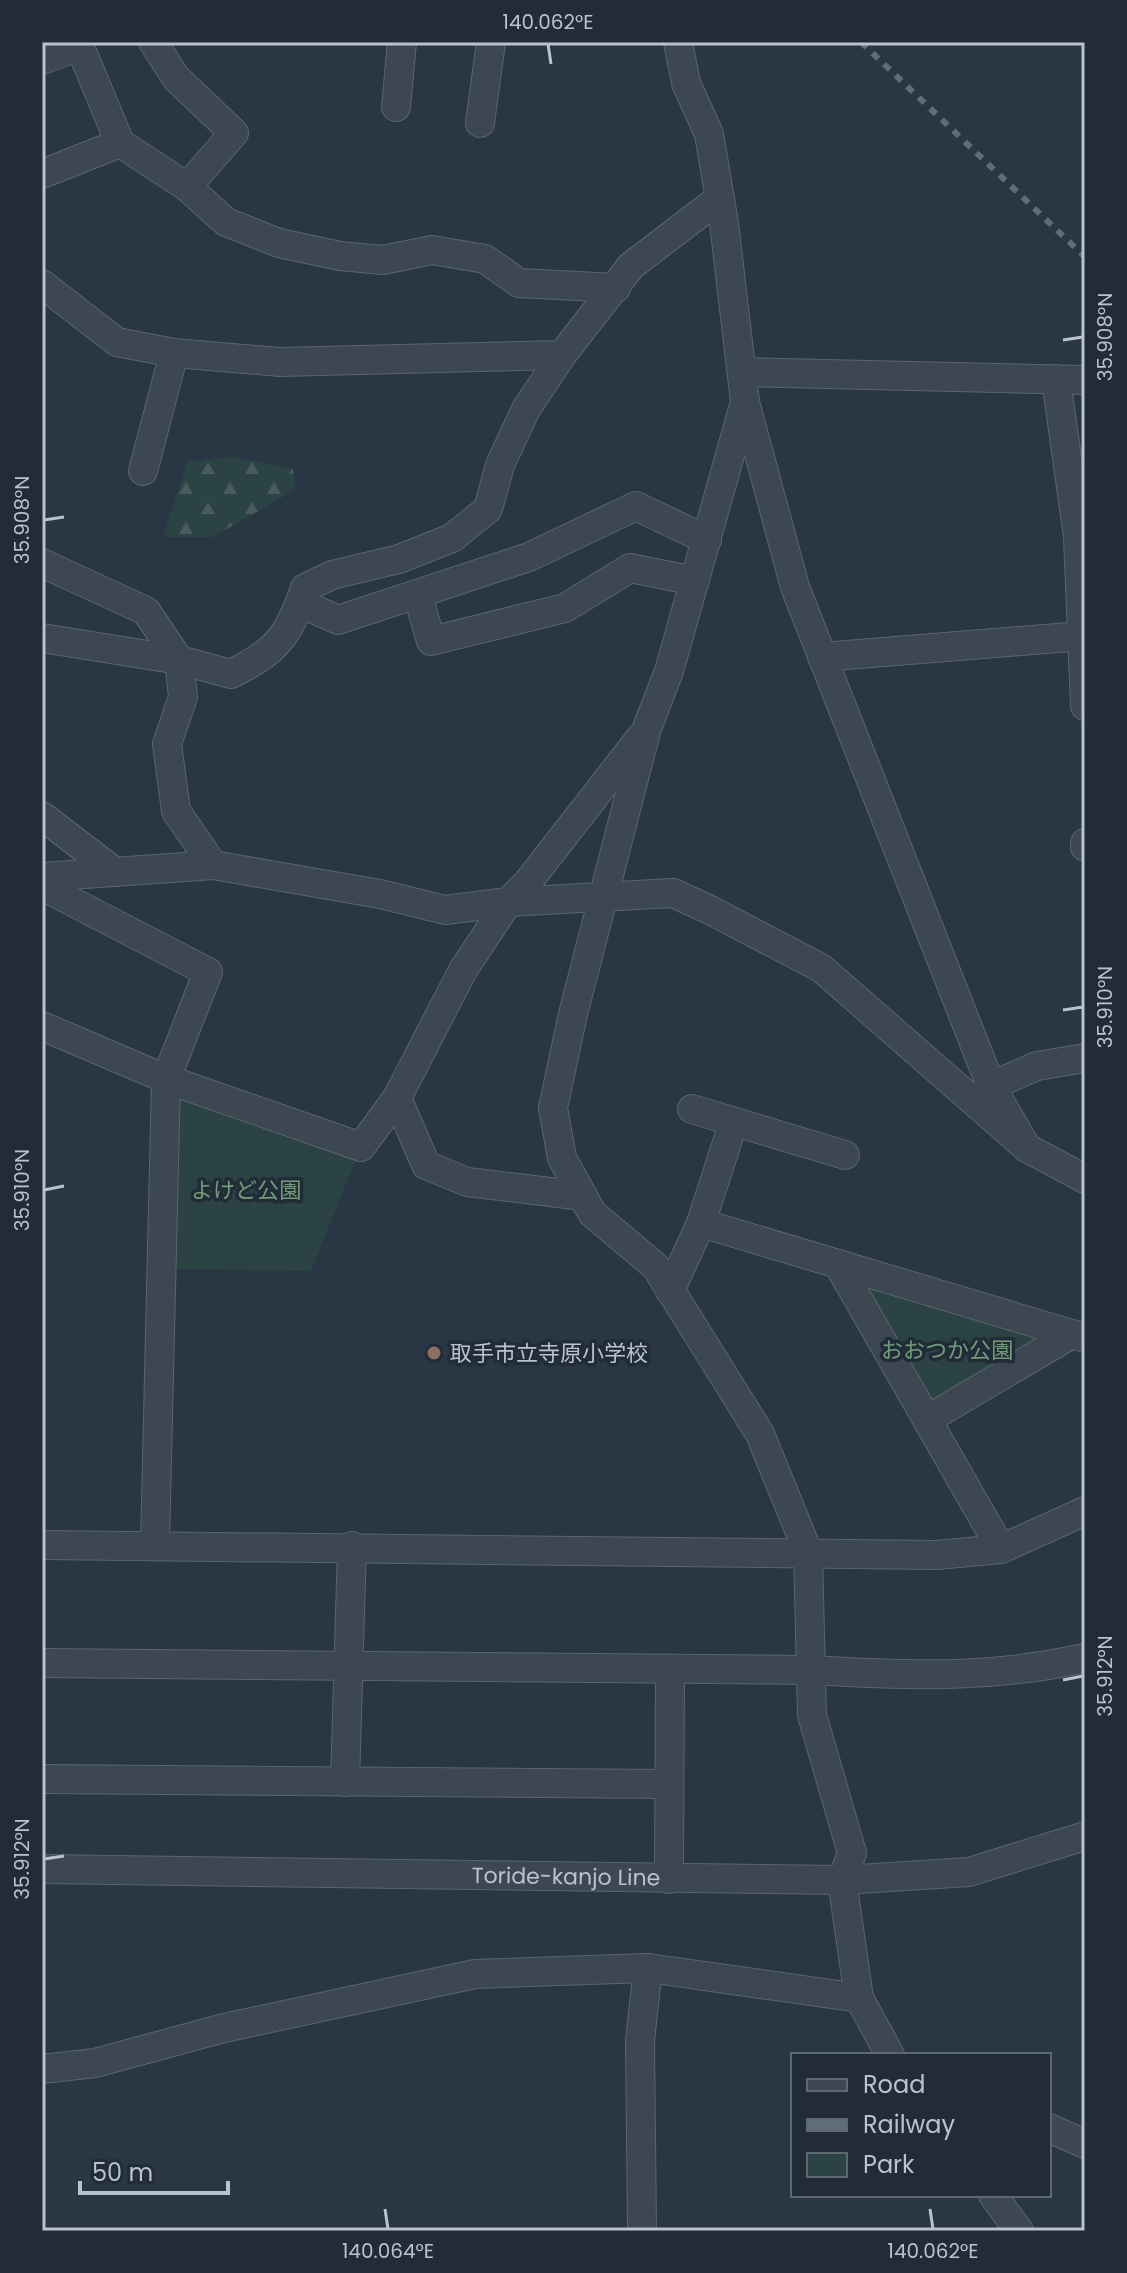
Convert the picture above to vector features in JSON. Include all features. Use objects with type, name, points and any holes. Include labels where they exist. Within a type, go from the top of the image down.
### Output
[{"type":"street","points":[[153,42],[176,78],[234,133],[187,187]]},
{"type":"street","points":[[396,107],[402,42]]},
{"type":"street","points":[[480,123],[491,42]]},
{"type":"street","points":[[678,42],[686,83],[709,134],[744,372],[745,402],[795,587],[991,1086],[1027,1148]]},
{"type":"street","points":[[42,60],[79,44],[120,143],[187,187],[226,222],[279,243],[340,256],[383,260],[432,250],[485,259],[519,283],[616,288]]},
{"type":"street","points":[[42,174],[120,143]]},
{"type":"street","points":[[42,638],[179,660],[231,674],[262,659],[291,627],[305,588],[332,575],[399,559],[452,538],[488,509],[500,465],[526,409],[562,355],[631,266],[720,198]]},
{"type":"street","points":[[42,284],[117,342],[174,353],[280,362],[562,355]]},
{"type":"street","points":[[143,471],[174,353]]},
{"type":"street","points":[[744,372],[1085,380]]},
{"type":"street","points":[[1056,379],[1082,544],[1085,706]]},
{"type":"street","points":[[745,402],[695,581],[647,728],[573,1014],[553,1108],[562,1158],[592,1213],[656,1267],[760,1434],[808,1552],[812,1715],[852,1853],[842,1880],[859,1998],[889,2053]]},
{"type":"street","points":[[300,603],[338,620],[529,557],[636,506],[707,540]]},
{"type":"street","points":[[42,563],[146,611],[179,660],[183,697],[167,744],[176,811],[213,865]]},
{"type":"street","points":[[418,596],[431,641],[565,608],[630,568],[695,581]]},
{"type":"street","points":[[822,657],[1082,636]]},
{"type":"street","points":[[42,1026],[166,1079],[361,1147],[397,1098],[463,970],[508,902],[528,882],[647,728]]},
{"type":"street","points":[[42,816],[115,872]]},
{"type":"street","points":[[42,877],[213,865],[380,894],[445,910],[508,902],[673,893],[821,968],[1027,1148],[1085,1179]]},
{"type":"street","points":[[42,886],[208,972],[166,1079],[155,1544]]},
{"type":"street","points":[[991,1086],[1037,1066],[1085,1058]]},
{"type":"street","points":[[397,1098],[426,1165],[467,1182],[583,1196]]},
{"type":"street","points":[[692,1109],[733,1124],[845,1155]]},
{"type":"street","points":[[670,1291],[701,1223],[733,1124]]},
{"type":"street","points":[[701,1223],[1079,1336]]},
{"type":"street","points":[[838,1264],[1001,1549]]},
{"type":"street","points":[[928,1419],[1079,1336]]},
{"type":"street","points":[[42,1545],[352,1546],[937,1555],[1001,1549],[1085,1511]]},
{"type":"street","points":[[345,1782],[352,1546]]},
{"type":"street","points":[[42,1663],[670,1672],[813,1670],[900,1676],[1002,1674],[1085,1658]]},
{"type":"street","points":[[669,1879],[670,1672]]},
{"type":"street","points":[[42,1779],[669,1786]]},
{"type":"street","name":"Toride-kanjo Line","points":[[42,1869],[842,1880],[969,1872],[1085,1836]]},
{"type":"street","points":[[42,2069],[95,2063],[224,2028],[475,1974],[648,1968],[859,1998]]},
{"type":"street","points":[[642,2231],[640,2041],[648,1968]]},
{"type":"street","points":[[1051,2129],[1085,2144]]},
{"type":"street","points":[[994,2197],[1019,2231]]},
{"type":"green space","points":[[233,457],[293,469],[295,490],[213,537],[163,537],[188,461]]},
{"type":"green space","name":"よけど公園","points":[[166,1079],[361,1147],[311,1271],[162,1269]]},
{"type":"green space","name":"おおつか公園","points":[[838,1264],[1072,1334],[928,1419]]},
{"type":"railway","points":[[861,42],[1085,257]]},
{"type":"place","name":"取手市立寺原小学校","points":[[434,1353]]}]
